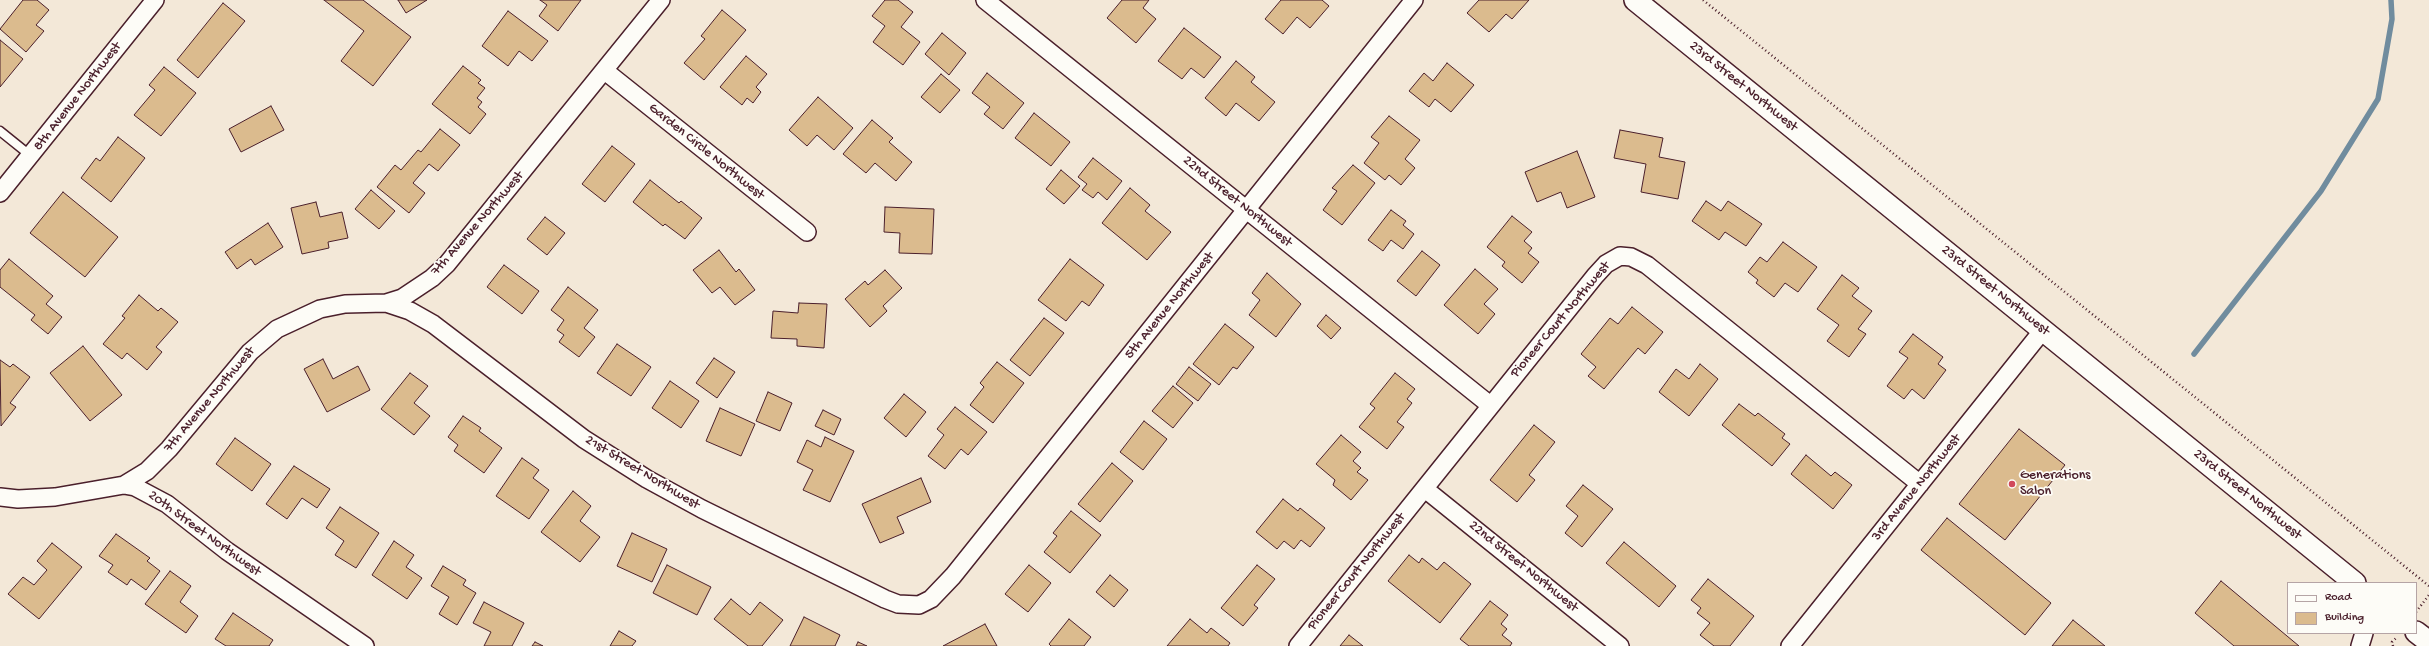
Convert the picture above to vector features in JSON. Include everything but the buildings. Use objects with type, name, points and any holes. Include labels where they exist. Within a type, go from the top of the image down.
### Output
[{"type":"street","name":"8th Avenue Northwest","points":[[0,193],[154,0]]},
{"type":"street","name":"7th Avenue Northwest","points":[[124,484],[147,471],[169,449],[250,352],[277,329],[320,309],[345,304],[386,303],[402,298],[416,290],[448,264],[661,0]]},
{"type":"street","name":"22nd Street Northwest","points":[[985,0],[1490,405]]},
{"type":"street","name":"5th Avenue Northwest","points":[[919,605],[931,599],[953,576],[1414,0]]},
{"type":"street","name":"23rd Street Northwest","points":[[1635,0],[2354,582]]},
{"type":"street","name":"Garden Circle Northwest","points":[[605,71],[807,232]]},
{"type":"street","name":"Pioneer Court Northwest","points":[[1298,646],[1425,489],[1490,405],[1603,268],[1615,258],[1625,256],[1636,259],[1647,265],[1920,484]]},
{"type":"street","name":"21st Street Northwest","points":[[386,303],[410,311],[433,324],[584,439],[647,479],[702,509],[885,599],[898,604],[919,605]]},
{"type":"street","name":"3rd Avenue Northwest","points":[[1790,646],[2043,330]]},
{"type":"street","points":[[0,497],[18,499],[55,497],[124,484]]},
{"type":"street","name":"20th Street Northwest","points":[[124,484],[146,492],[167,504],[227,551],[365,646]]},
{"type":"street","name":"22nd Street Northwest","points":[[1425,489],[1620,646]]},
{"type":"street","points":[[2417,633],[2429,642]]},
{"type":"street","points":[[2360,646],[2364,634]]},
{"type":"lane","points":[[0,131],[31,156]]},
{"type":"path","points":[[1702,0],[2429,586]]},
{"type":"path","points":[[2417,611],[2429,595]]},
{"type":"path","points":[[2393,646],[2392,642],[2399,634]]},
{"type":"waterway","points":[[2194,354],[2321,191],[2378,99],[2392,19],[2391,0]]},
{"type":"place","name":"Generations Salon","points":[[2012,484]]}]
